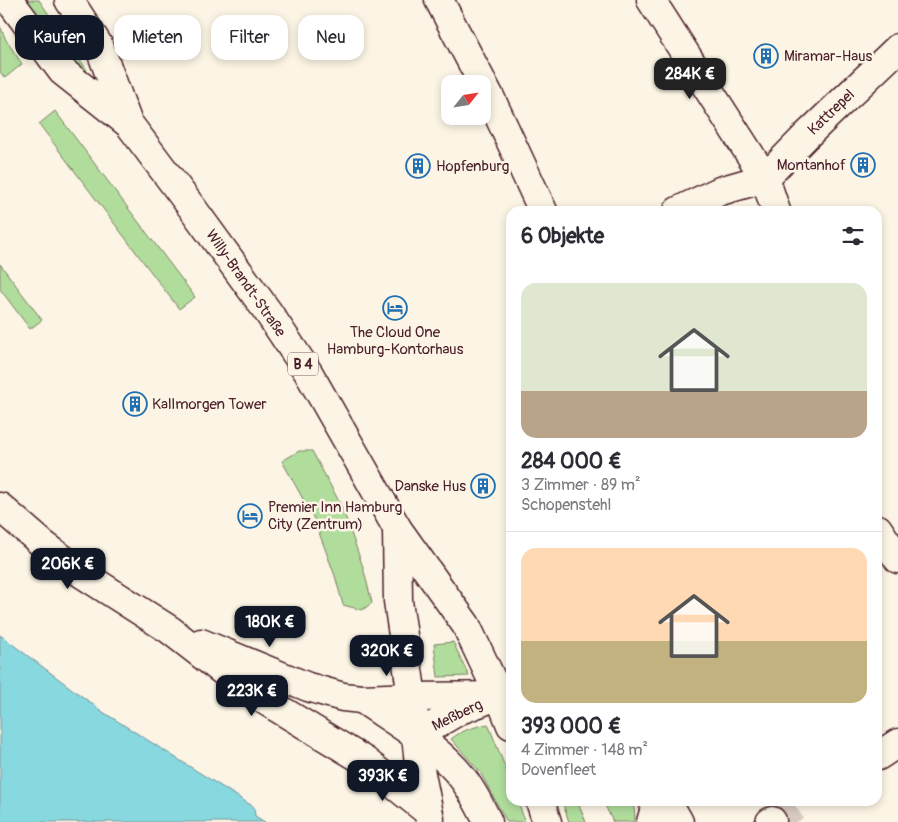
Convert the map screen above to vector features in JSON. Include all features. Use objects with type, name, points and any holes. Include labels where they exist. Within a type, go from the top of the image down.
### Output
[{"type":"main road","name":"Willy-Brandt-Straße","points":[[9,0],[62,71],[129,124],[194,209],[268,312],[308,372],[349,441],[396,528],[466,625],[505,695]]},
{"type":"main road","name":"Willy-Brandt-Straße","points":[[69,0],[99,46],[129,124]]},
{"type":"main road","points":[[439,0],[490,97],[541,206]]},
{"type":"main road","points":[[651,0],[765,178],[774,206]]},
{"type":"main road","name":"Kattrepel","points":[[765,178],[898,48]]},
{"type":"main road","points":[[688,206],[720,191],[765,178]]},
{"type":"main road","points":[[0,507],[44,545],[84,575],[170,630],[246,689],[365,761],[429,817]]},
{"type":"main road","name":"Willy-Brandt-Straße","points":[[396,528],[398,601],[412,697],[419,764],[429,817]]},
{"type":"main road","points":[[882,535],[898,560]]},
{"type":"main road","name":"Meßberg","points":[[170,630],[308,687],[343,697],[362,699],[505,695]]},
{"type":"main road","name":"Meßberg","points":[[416,736],[460,710],[505,695]]},
{"type":"main road","points":[[362,699],[416,736],[455,769],[471,790],[488,822]]},
{"type":"main road","points":[[882,753],[898,743]]},
{"type":"main road","points":[[542,806],[547,822]]},
{"type":"main road","points":[[651,822],[656,806]]},
{"type":"main road","points":[[670,806],[678,822]]},
{"type":"green space","points":[[25,0],[39,0],[49,15],[36,15]]},
{"type":"green space","points":[[0,26],[15,54],[15,60],[19,60],[22,64],[5,78],[0,72]]},
{"type":"green space","points":[[70,60],[80,60],[87,70],[81,74]]},
{"type":"green space","points":[[55,111],[195,297],[179,309],[39,124]]},
{"type":"green space","points":[[0,264],[42,320],[30,329],[0,289]]},
{"type":"green space","points":[[299,451],[312,451],[342,507],[363,567],[372,603],[362,610],[343,605],[335,576],[314,519],[282,461]]},
{"type":"green space","points":[[453,642],[469,676],[438,677],[434,644]]},
{"type":"green space","points":[[488,724],[506,769],[506,806],[520,806],[525,822],[507,822],[480,772],[451,739],[468,729]]},
{"type":"green space","points":[[564,806],[579,806],[586,822],[569,822]]},
{"type":"green space","points":[[605,806],[634,806],[634,822],[613,822]]},
{"type":"water","points":[[0,635],[103,712],[254,807],[255,816],[265,822],[0,822]]},
{"type":"tunnel","points":[[772,821],[796,806]]},
{"type":"place","name":"Miramar-Haus","points":[[766,56]]},
{"type":"place","name":"Montanhof","points":[[863,165]]},
{"type":"place","name":"Hopfenburg","points":[[418,166]]},
{"type":"place","name":"The Cloud One Hamburg-Kontorhaus","points":[[395,308]]},
{"type":"place","name":"Kallmorgen Tower","points":[[135,404]]},
{"type":"place","name":"Danske Hus","points":[[483,486]]},
{"type":"place","name":"Premier Inn Hamburg City (Zentrum)","points":[[250,516]]}]
